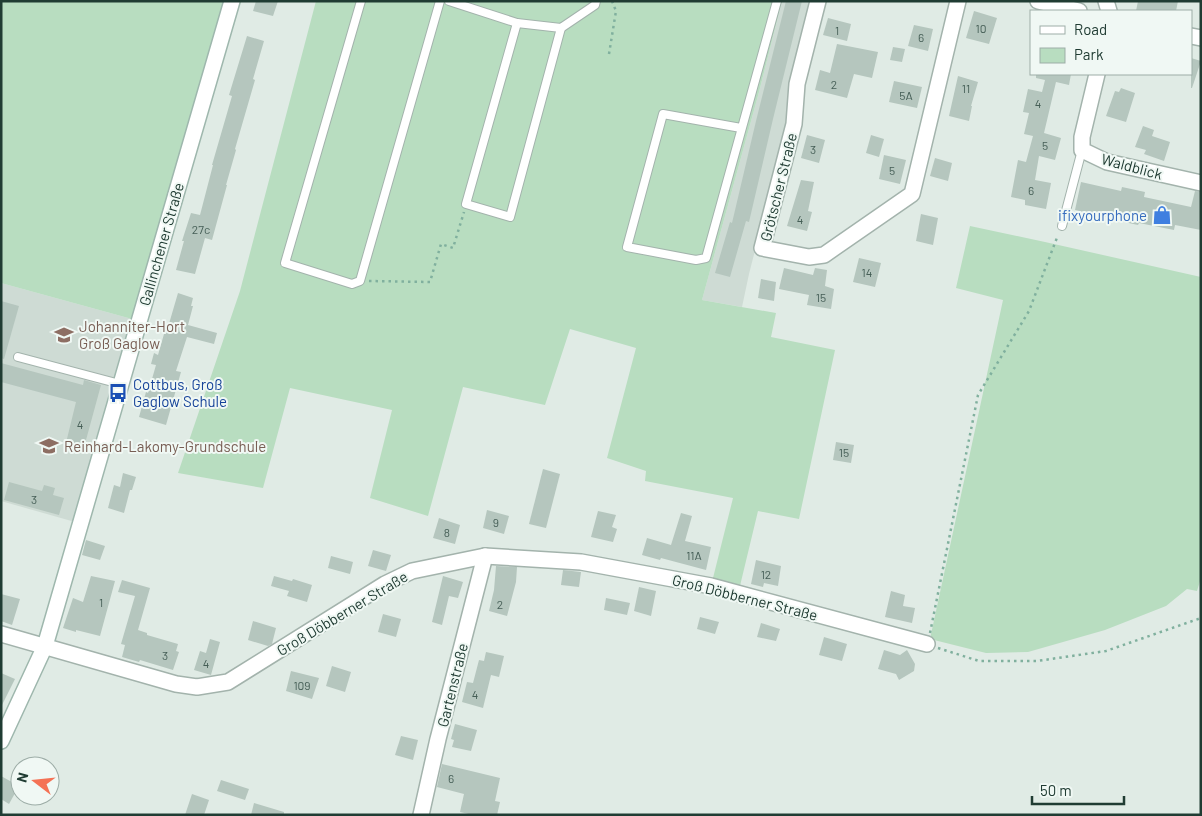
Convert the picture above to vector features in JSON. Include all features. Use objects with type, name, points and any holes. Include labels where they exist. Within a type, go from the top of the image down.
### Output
[{"type":"street","name":"Gallinchener Straße","points":[[1,740],[45,646],[232,1]]},
{"type":"street","name":"Grötscher Straße","points":[[819,1],[797,84],[794,124],[762,248],[809,257],[824,255],[912,194],[958,1]]},
{"type":"street","points":[[1038,1],[1075,10]]},
{"type":"street","name":"Waldblick","points":[[1097,75],[1082,137],[1082,150],[1107,162],[1201,183]]},
{"type":"street","name":"Groß Döbberner Straße","points":[[1,634],[176,684],[197,687],[228,682],[385,584],[412,571],[485,556],[581,562],[711,586],[927,644]]},
{"type":"street","name":"Gartenstraße","points":[[421,815],[485,556]]},
{"type":"lane","points":[[361,1],[285,263],[352,284],[360,281],[440,1]]},
{"type":"lane","points":[[449,1],[517,23],[561,28],[595,5],[596,1]]},
{"type":"lane","points":[[741,128],[663,114],[627,247],[696,260],[706,258],[776,1]]},
{"type":"lane","points":[[517,23],[466,204],[510,216],[561,28]]},
{"type":"lane","points":[[1062,226],[1082,150]]},
{"type":"lane","points":[[18,357],[120,384]]},
{"type":"path","points":[[609,54],[616,11],[612,1]]},
{"type":"path","points":[[360,281],[430,282],[441,244],[453,248],[466,204]]},
{"type":"path","points":[[1062,226],[1029,311],[978,395],[927,644],[979,661],[1037,661],[1106,651],[1201,618]]},
{"type":"shaded area","points":[[782,1],[812,1],[788,121],[742,307],[702,300],[759,92]]},
{"type":"shaded area","name":"Reinhard-Lakomy-Grundschule","points":[[1,283],[132,319],[75,522],[1,501]]},
{"type":"green space","points":[[1,1],[225,1],[132,319],[1,283]]},
{"type":"green space","points":[[316,1],[782,1],[702,300],[776,313],[771,337],[835,350],[799,519],[758,511],[739,590],[712,582],[733,498],[645,481],[646,471],[607,458],[636,348],[570,329],[545,405],[463,387],[428,516],[370,498],[392,410],[290,388],[263,488],[178,473],[240,291]]},
{"type":"green space","points":[[970,226],[1201,277],[1201,578],[1197,591],[1187,589],[1166,606],[1105,630],[1028,652],[986,653],[930,639],[1003,300],[956,288]]},
{"type":"building","points":[[256,1],[278,1],[273,16],[253,11]]},
{"type":"building","points":[[786,1],[802,1],[749,222],[746,221],[730,277],[715,273],[730,222],[732,223]]},
{"type":"building","points":[[1138,1],[1178,1],[1176,10],[1136,10]]},
{"type":"building","points":[[974,11],[997,18],[989,44],[966,38]]},
{"type":"building","points":[[828,18],[851,24],[847,41],[823,35]]},
{"type":"building","points":[[914,25],[933,29],[928,51],[908,46]]},
{"type":"building","points":[[247,36],[264,41],[212,240],[205,238],[195,274],[176,270],[184,241],[182,241],[191,213],[200,215],[232,96],[229,95]]},
{"type":"building","points":[[837,44],[878,52],[872,78],[854,74],[847,98],[815,90],[820,70],[830,73]]},
{"type":"building","points":[[893,47],[905,49],[902,62],[890,60]]},
{"type":"building","points":[[1192,58],[1201,61],[1191,88],[1192,75]]},
{"type":"building","points":[[1036,75],[1071,75],[1069,85],[1056,82],[1044,133],[1061,138],[1055,160],[1039,156],[1035,180],[1051,183],[1046,209],[1025,205],[1025,200],[1011,197],[1018,160],[1026,162],[1033,136],[1024,134],[1029,113],[1023,112],[1028,89],[1042,92],[1045,80],[1036,78]]},
{"type":"building","points":[[958,76],[978,82],[969,121],[949,116]]},
{"type":"building","points":[[894,81],[922,87],[917,108],[889,102]]},
{"type":"building","points":[[1121,88],[1135,93],[1126,122],[1106,116],[1115,91],[1119,92]]},
{"type":"building","points":[[1143,126],[1154,130],[1152,136],[1170,142],[1164,161],[1144,154],[1146,150],[1135,147]]},
{"type":"building","points":[[807,135],[825,140],[819,163],[801,158]]},
{"type":"building","points":[[871,135],[884,139],[879,157],[866,153]]},
{"type":"building","points":[[884,155],[906,160],[900,184],[879,179]]},
{"type":"building","points":[[935,158],[952,163],[948,181],[930,176]]},
{"type":"building","points":[[801,180],[814,182],[808,211],[812,212],[807,231],[787,226]]},
{"type":"building","points":[[1081,182],[1121,191],[1122,187],[1145,192],[1144,197],[1191,207],[1195,191],[1201,192],[1201,230],[1175,225],[1174,230],[1139,223],[1138,225],[1075,210]]},
{"type":"building","points":[[921,214],[938,218],[933,245],[916,241]]},
{"type":"building","points":[[859,258],[881,263],[875,287],[853,282]]},
{"type":"building","points":[[784,268],[813,275],[815,268],[827,270],[825,286],[834,289],[831,309],[807,305],[809,295],[779,289]]},
{"type":"building","points":[[761,279],[776,282],[774,301],[758,298]]},
{"type":"building","points":[[178,293],[193,298],[188,325],[217,333],[214,344],[187,337],[176,371],[181,372],[166,425],[139,417],[156,365],[151,364],[154,353],[158,355]]},
{"type":"building","points":[[1,301],[19,306],[4,359],[1,358]]},
{"type":"building","points":[[1,363],[83,385],[84,380],[101,385],[83,451],[65,447],[76,402],[1,382]]},
{"type":"building","points":[[836,442],[854,445],[851,463],[833,460]]},
{"type":"building","points":[[543,469],[560,474],[546,528],[529,524]]},
{"type":"building","points":[[123,473],[136,477],[132,490],[130,490],[124,513],[108,508],[114,485],[120,487]]},
{"type":"building","points":[[9,482],[42,491],[44,485],[55,488],[53,495],[64,498],[59,515],[4,500]]},
{"type":"building","points":[[487,510],[509,516],[504,534],[483,528]]},
{"type":"building","points":[[598,511],[616,515],[612,527],[617,529],[613,542],[591,537]]},
{"type":"building","points":[[681,513],[692,516],[685,541],[711,547],[706,570],[642,555],[647,538],[671,545]]},
{"type":"building","points":[[439,518],[460,525],[455,544],[433,538]]},
{"type":"building","points":[[86,540],[105,546],[100,560],[82,555]]},
{"type":"building","points":[[373,550],[391,555],[386,571],[368,566]]},
{"type":"building","points":[[331,556],[353,562],[350,574],[328,568]]},
{"type":"building","points":[[756,560],[781,566],[778,586],[764,583],[763,587],[751,584]]},
{"type":"building","points":[[496,566],[517,567],[516,582],[507,616],[489,611],[494,590]]},
{"type":"building","points":[[563,570],[581,572],[579,587],[561,585]]},
{"type":"building","points":[[91,576],[115,581],[100,636],[63,628],[73,598],[83,602]]},
{"type":"building","points":[[274,576],[312,585],[307,602],[287,596],[289,591],[271,586]]},
{"type":"building","points":[[443,576],[463,582],[458,598],[449,596],[442,625],[432,622]]},
{"type":"building","points":[[122,580],[150,588],[138,630],[147,633],[147,635],[178,644],[176,651],[179,652],[173,670],[140,660],[139,662],[122,657],[125,645],[121,644],[135,596],[118,592]]},
{"type":"building","points":[[639,587],[656,591],[651,616],[634,611]]},
{"type":"building","points":[[891,591],[905,595],[903,606],[915,608],[912,623],[885,617]]},
{"type":"building","points":[[1,594],[20,599],[12,625],[1,621]]},
{"type":"building","points":[[606,598],[630,603],[627,615],[604,610]]},
{"type":"building","points":[[383,614],[401,619],[396,637],[378,632]]},
{"type":"building","points":[[700,617],[719,622],[715,634],[697,629]]},
{"type":"building","points":[[253,621],[276,628],[272,644],[268,646],[248,640]]},
{"type":"building","points":[[761,623],[780,629],[776,641],[757,637]]},
{"type":"building","points":[[824,637],[847,644],[842,661],[819,655]]},
{"type":"building","points":[[210,639],[220,642],[211,675],[194,670],[200,651],[206,653]]},
{"type":"building","points":[[884,650],[900,655],[907,650],[915,664],[914,671],[899,680],[896,674],[878,669]]},
{"type":"building","points":[[486,652],[504,656],[499,677],[491,675],[483,708],[462,702],[467,682],[473,683],[479,660],[484,661]]},
{"type":"building","points":[[332,666],[351,672],[345,692],[326,686]]},
{"type":"building","points":[[291,671],[319,678],[312,699],[286,691]]},
{"type":"building","points":[[1,673],[15,679],[1,707]]},
{"type":"building","points":[[455,724],[477,730],[471,751],[452,747],[454,740],[451,739]]},
{"type":"building","points":[[401,736],[418,740],[413,760],[395,755]]},
{"type":"building","points":[[442,764],[500,778],[495,801],[500,802],[497,815],[473,815],[460,812],[464,794],[437,787]]},
{"type":"building","points":[[1,776],[10,781],[10,802],[9,804],[1,799]]},
{"type":"building","points":[[221,780],[249,789],[245,800],[217,791]]},
{"type":"building","points":[[192,794],[209,800],[204,815],[185,815]]},
{"type":"building","points":[[254,803],[284,812],[284,815],[251,815]]},
{"type":"place","name":"ifixyourphone","points":[[1162,215]]},
{"type":"place","name":"Johanniter-Hort Groß Gaglow","points":[[64,335]]},
{"type":"place","name":"Cottbus, Groß Gaglow Schule","points":[[118,393]]},
{"type":"place","name":"Reinhard-Lakomy-Grundschule","points":[[49,446]]}]
